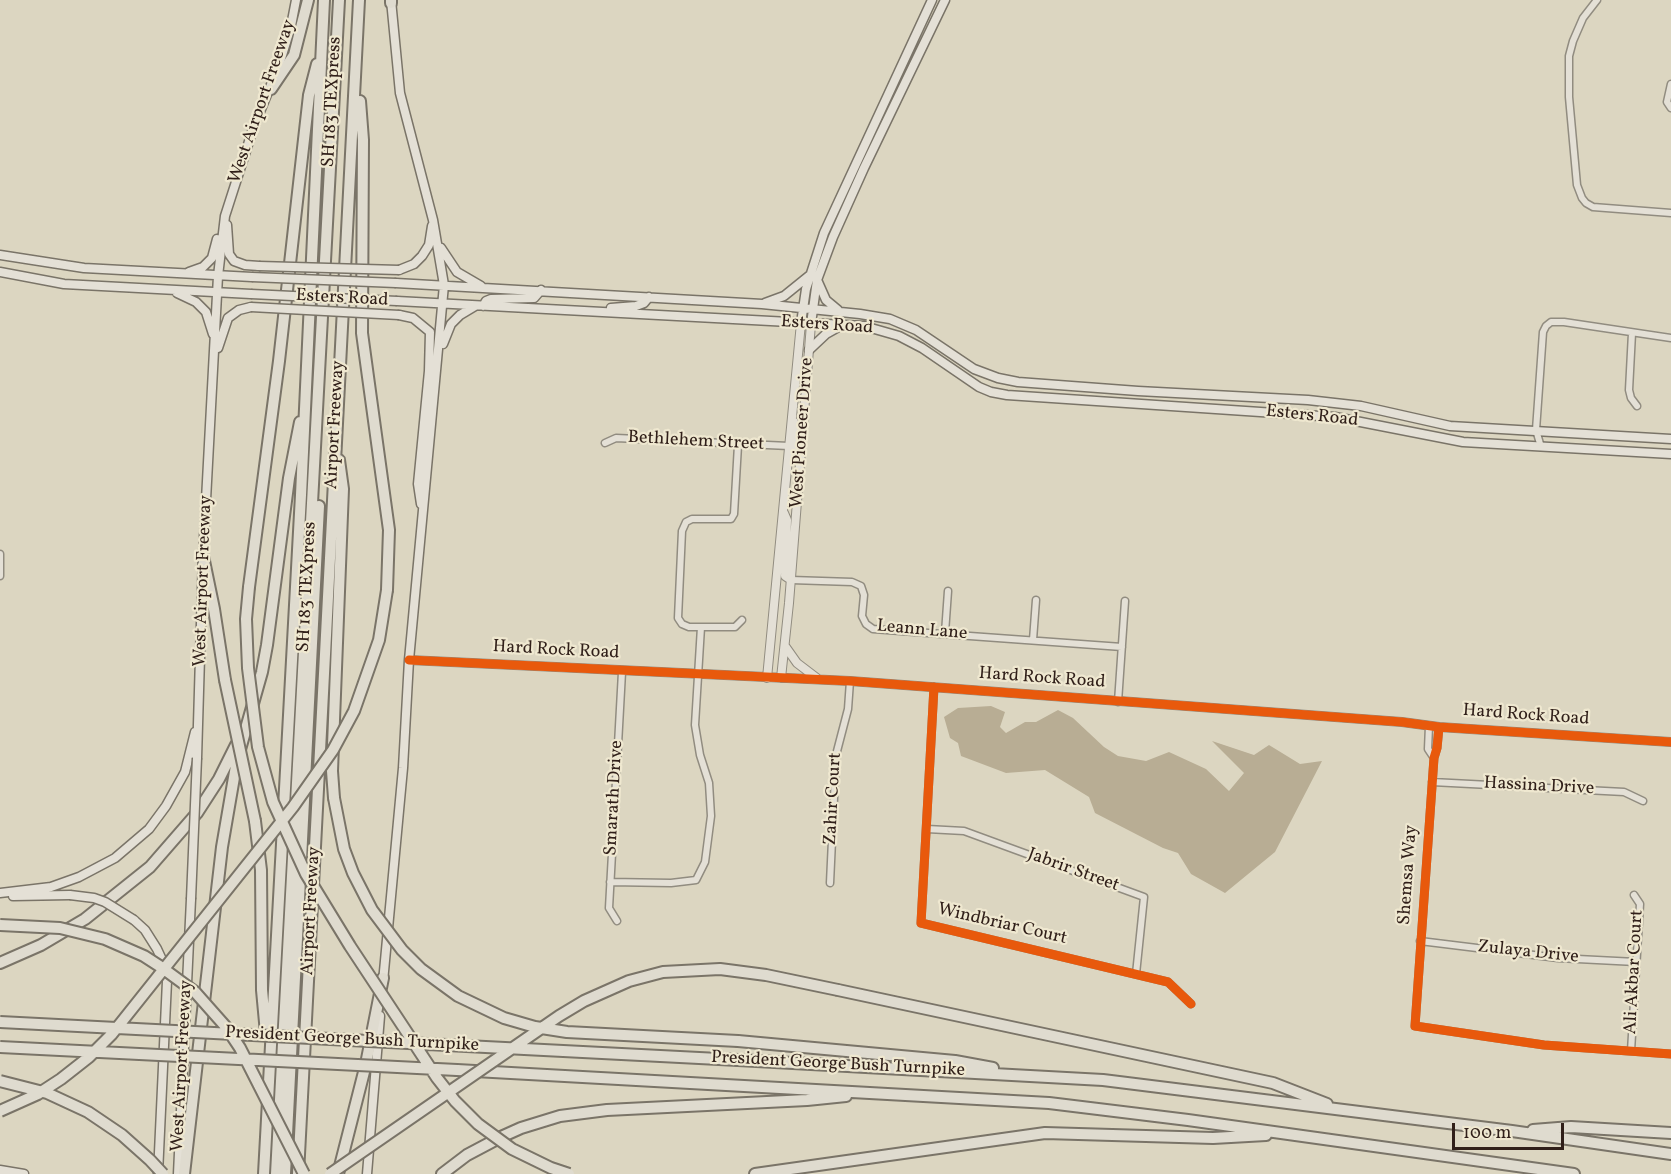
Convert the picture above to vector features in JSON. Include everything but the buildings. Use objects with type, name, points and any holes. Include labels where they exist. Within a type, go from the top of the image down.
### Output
[{"type":"highway","points":[[271,89],[294,55],[308,0]]},
{"type":"highway","name":"Airport Freeway","points":[[264,1174],[306,399],[324,0]]},
{"type":"highway","name":"SH 183 TEXpress","points":[[276,1174],[339,0]]},
{"type":"highway","name":"SH 183 TEXpress","points":[[285,1174],[345,0]]},
{"type":"highway","name":"Airport Freeway","points":[[297,1174],[359,0]]},
{"type":"highway","points":[[322,42],[309,95],[279,361],[246,619],[248,668],[258,747],[273,802],[306,874],[350,946],[437,1078],[455,1101],[478,1124],[512,1149],[569,1174]]},
{"type":"highway","points":[[0,1111],[38,1094],[61,1079],[89,1057],[112,1034],[293,807],[333,750],[354,711],[379,640],[387,590],[388,520],[362,333],[363,140],[356,58]]},
{"type":"highway","points":[[184,1174],[217,881],[232,785],[245,728],[262,672],[294,446],[306,399]]},
{"type":"highway","points":[[336,426],[343,489],[333,738],[334,798],[344,849],[353,873],[372,910],[402,950],[421,969],[458,996],[504,1018],[535,1027],[567,1032],[811,1046],[955,1061],[1026,1075]]},
{"type":"highway","points":[[203,556],[225,680],[255,821],[261,870],[262,990],[269,1074]]},
{"type":"highway","points":[[0,963],[41,945],[85,919],[150,867],[198,813],[219,780],[245,728]]},
{"type":"highway","points":[[0,925],[60,927],[105,939],[144,956],[195,992],[226,1027],[240,1048],[304,1174]]},
{"type":"highway","points":[[330,1174],[584,1000],[612,987],[663,972],[720,969],[766,975],[1273,1083],[1350,1111]]},
{"type":"highway","points":[[338,1174],[366,1064],[383,978]]},
{"type":"highway","name":"President George Bush Turnpike","points":[[0,1022],[1026,1075],[1158,1086],[1512,1131],[1671,1154]]},
{"type":"highway","name":"President George Bush Turnpike","points":[[0,1047],[1049,1102],[1574,1174]]},
{"type":"highway","points":[[0,1081],[47,1093],[88,1112],[136,1146],[163,1174]]},
{"type":"highway","points":[[442,1174],[467,1155],[501,1137],[560,1116],[607,1110],[807,1100],[882,1092]]},
{"type":"highway","points":[[1512,1131],[1571,1127],[1671,1133]]},
{"type":"highway","points":[[755,1174],[1045,1133],[1213,1138],[1291,1134]]},
{"type":"highway","points":[[1510,1165],[1536,1174]]},
{"type":"main road","name":"West Airport Freeway","points":[[178,1174],[200,715],[203,556],[218,276],[225,216],[253,129],[271,89],[291,26],[296,0]]},
{"type":"main road","name":"West Pioneer Drive","points":[[801,323],[802,308],[814,277],[824,233],[932,0]]},
{"type":"main road","name":"West Pioneer Drive","points":[[811,324],[814,277],[825,258],[864,168],[945,0]]},
{"type":"main road","points":[[367,1174],[403,768],[409,660],[444,285],[433,220],[400,93],[391,1]]},
{"type":"main road","points":[[225,216],[229,254],[234,261],[245,265],[399,270],[414,264],[422,256],[429,244],[433,220]]},
{"type":"main road","points":[[186,273],[203,267],[212,258],[220,226],[225,216]]},
{"type":"main road","points":[[438,242],[458,272],[484,288]]},
{"type":"main road","name":"Esters Road","points":[[0,255],[84,268],[541,290],[762,304],[841,312],[890,319],[916,330],[974,369],[999,378],[1039,384],[1330,402],[1361,406],[1450,426],[1671,439]]},
{"type":"main road","name":"Esters Road","points":[[0,272],[64,284],[843,325],[881,330],[899,336],[922,348],[979,387],[991,392],[1335,417],[1443,440],[1671,454]]},
{"type":"main road","points":[[762,304],[784,296],[814,277],[826,300],[841,312]]},
{"type":"main road","points":[[162,290],[183,294],[196,302],[206,312],[215,343]]},
{"type":"main road","points":[[438,356],[451,324],[460,315],[491,299],[534,298],[541,290]]},
{"type":"main road","points":[[540,309],[541,290]]},
{"type":"main road","points":[[599,312],[636,306],[644,303],[649,297]]},
{"type":"main road","points":[[648,315],[649,297]]},
{"type":"main road","points":[[214,366],[228,318],[239,310],[251,307],[399,315],[413,318],[430,332],[429,371],[418,484],[423,514]]},
{"type":"main road","points":[[809,350],[826,334],[843,325]]},
{"type":"main road","points":[[1039,384],[1039,397]]},
{"type":"main road","points":[[1158,392],[1158,404]]},
{"type":"main road","points":[[0,895],[51,887],[79,877],[116,858],[135,842],[166,806],[185,772],[200,715]]},
{"type":"main road","points":[[0,895],[36,897],[70,895],[99,900],[134,920],[145,930],[157,949],[167,981],[158,1174]]},
{"type":"main road","points":[[0,1170],[24,1174]]},
{"type":"street","points":[[1596,0],[1583,18],[1569,56],[1569,97],[1574,169],[1581,198],[1586,203],[1607,209],[1671,213]]},
{"type":"street","points":[[1671,84],[1667,102],[1671,108]]},
{"type":"street","points":[[1541,447],[1536,430],[1543,332],[1546,326],[1551,322],[1564,322],[1671,338]]},
{"type":"street","name":"West Pioneer Drive","points":[[767,678],[801,323]]},
{"type":"street","name":"West Pioneer Drive","points":[[781,678],[811,324]]},
{"type":"street","points":[[1632,333],[1629,390],[1637,406]]},
{"type":"street","points":[[792,415],[795,426],[797,462],[800,465]]},
{"type":"street","points":[[1528,446],[1536,430]]},
{"type":"street","name":"Bethlehem Street","points":[[605,443],[615,438],[789,446]]},
{"type":"street","points":[[738,445],[734,514],[731,519],[692,519],[686,522],[682,531],[678,618],[685,626],[701,627],[735,627],[742,620]]},
{"type":"street","points":[[782,508],[787,520],[785,576],[791,580]]},
{"type":"street","points":[[0,554],[0,576]]},
{"type":"street","name":"Leann Lane","points":[[791,580],[852,582],[861,586],[864,595],[862,616],[866,624],[873,629],[1122,647]]},
{"type":"street","points":[[945,633],[948,591]]},
{"type":"street","points":[[1033,640],[1036,600]]},
{"type":"street","points":[[1118,702],[1125,601]]},
{"type":"street","points":[[610,882],[671,883],[696,880],[705,862],[711,816],[709,783],[700,754],[695,725],[701,627]]},
{"type":"street","points":[[784,646],[797,663],[819,680]]},
{"type":"street","name":"Hard Rock Road","points":[[409,660],[622,672],[850,681],[1402,722],[1439,727],[1671,742]]},
{"type":"street","name":"Smarath Drive","points":[[617,921],[609,908],[622,672]]},
{"type":"street","name":"Zahir Court","points":[[830,883],[836,755],[848,710],[850,681]]},
{"type":"street","name":"Windbriar Court","points":[[934,687],[921,923],[1168,982],[1191,1004]]},
{"type":"street","name":"Shemsa Way","points":[[1429,726],[1428,749],[1434,758]]},
{"type":"street","name":"Shemsa Way","points":[[1439,727],[1432,782],[1415,1026],[1544,1045],[1631,1051]]},
{"type":"street","name":"Hassina Drive","points":[[1432,782],[1624,792],[1643,801]]},
{"type":"street","name":"Jabrir Street","points":[[927,829],[964,831],[1144,897],[1136,974]]},
{"type":"street","name":"Ali Akbar Court","points":[[1631,1051],[1640,904],[1634,896]]},
{"type":"street","name":"Zulaya Drive","points":[[1420,941],[1558,958],[1636,962]]},
{"type":"street","points":[[1631,1051],[1671,1054]]},
{"type":"shaded area","points":[[991,706],[1005,712],[1000,727],[1006,733],[1025,722],[1036,722],[1058,710],[1073,718],[1104,747],[1118,756],[1146,761],[1169,752],[1206,769],[1229,791],[1244,773],[1212,741],[1254,755],[1269,745],[1300,764],[1322,761],[1275,852],[1225,893],[1191,874],[1178,853],[1163,848],[1095,813],[1089,797],[1045,770],[1006,773],[961,756],[958,743],[950,738],[944,717],[958,708]]},
{"type":"cycle path","points":[[409,660],[850,681],[1402,722],[1439,727],[1671,742]]},
{"type":"cycle path","points":[[934,687],[921,923],[1168,982],[1191,1004]]},
{"type":"cycle path","points":[[1439,727],[1434,758],[1415,1026],[1544,1045],[1671,1054]]}]
